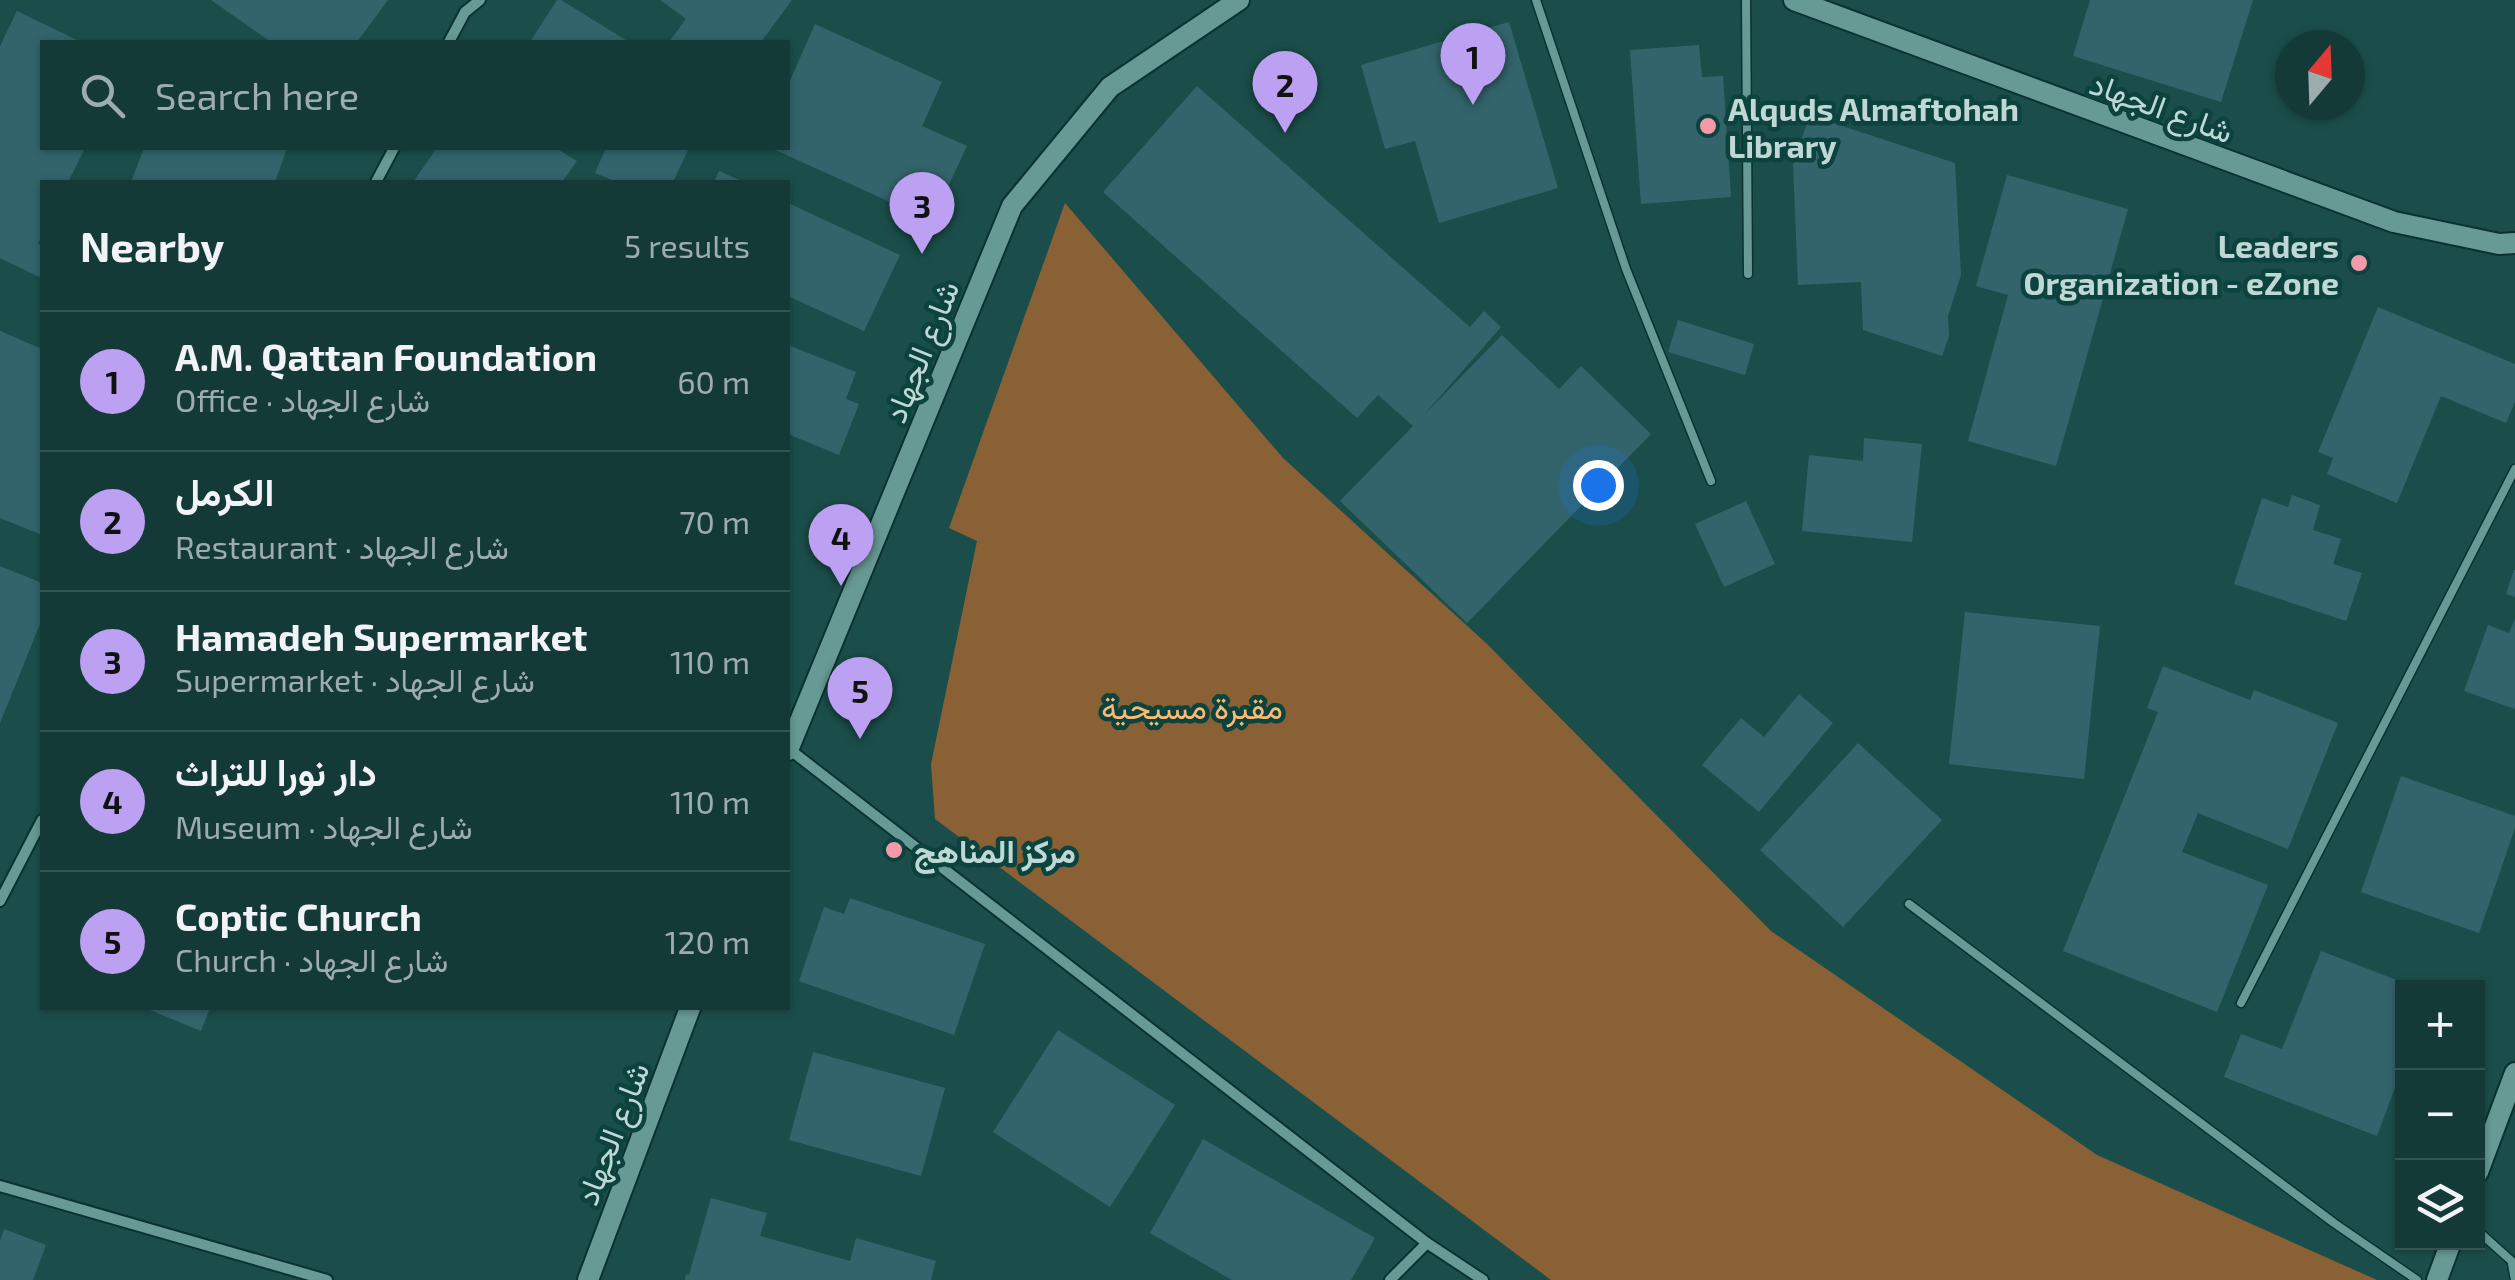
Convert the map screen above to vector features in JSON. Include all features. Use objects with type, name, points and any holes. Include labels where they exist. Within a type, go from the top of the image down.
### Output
[{"type":"street","points":[[450,40],[464,12],[480,0]]},
{"type":"street","name":"شارع الجهاد","points":[[790,744],[1012,206],[1110,87],[1239,0]]},
{"type":"street","name":"شارع الجهاد","points":[[1794,0],[2394,222],[2500,244],[2515,243]]},
{"type":"street","points":[[377,180],[393,150]]},
{"type":"street","points":[[790,751],[1427,1243],[1483,1280]]},
{"type":"street","points":[[0,901],[40,824]]},
{"type":"street","name":"شارع الجهاد","points":[[588,1280],[689,1010]]},
{"type":"street","points":[[2482,1160],[2515,1072]]},
{"type":"street","points":[[0,1186],[327,1280]]},
{"type":"street","points":[[1390,1280],[1427,1243]]},
{"type":"street","points":[[2437,1280],[2448,1250]]},
{"type":"lane","points":[[1536,0],[1626,269],[1712,481]]},
{"type":"lane","points":[[1746,0],[1748,274]]},
{"type":"lane","points":[[2241,1003],[2515,468]]},
{"type":"lane","points":[[1909,904],[2334,1223],[2417,1280]]},
{"type":"lane","points":[[2485,1237],[2514,1264],[2515,1280]]},
{"type":"green space","name":"مقبرة مسيحية","points":[[1065,203],[1283,458],[1486,643],[1771,931],[2097,1155],[2377,1280],[1551,1280],[935,819],[931,764],[977,541],[949,528]]},
{"type":"building","points":[[211,0],[388,0],[358,40],[268,40]]},
{"type":"building","points":[[557,0],[561,0],[626,40],[531,40]]},
{"type":"building","points":[[660,0],[792,0],[762,40],[670,40],[686,19]]},
{"type":"building","points":[[2090,0],[2253,0],[2221,102],[2073,56]]},
{"type":"building","points":[[17,11],[77,40],[40,40],[40,150],[84,150],[69,180],[40,180],[39,277],[0,258],[0,46]]},
{"type":"building","points":[[1509,22],[1558,188],[1439,223],[1415,141],[1385,149],[1361,65]]},
{"type":"building","points":[[815,24],[942,82],[922,126],[967,146],[932,221],[775,150],[790,150],[790,80]]},
{"type":"building","points":[[1699,45],[1702,77],[1723,76],[1731,197],[1641,204],[1630,50]]},
{"type":"building","points":[[1197,86],[1470,327],[1484,311],[1501,327],[1423,416],[1502,335],[1559,389],[1581,366],[1651,434],[1467,623],[1340,501],[1413,426],[1378,395],[1357,418],[1103,192]]},
{"type":"building","points":[[1830,122],[1955,163],[1961,275],[1948,316],[1949,336],[1942,356],[1863,330],[1861,282],[1798,285],[1793,165],[1807,123]]},
{"type":"building","points":[[143,150],[286,150],[276,180],[132,180]]},
{"type":"building","points":[[436,150],[559,150],[577,161],[563,180],[414,180]]},
{"type":"building","points":[[605,150],[688,150],[674,180],[612,180],[595,173]]},
{"type":"building","points":[[719,171],[739,180],[715,180]]},
{"type":"building","points":[[2007,175],[2128,209],[2056,466],[1968,441],[2008,295],[1976,286]]},
{"type":"building","points":[[790,204],[900,255],[864,331],[790,297]]},
{"type":"building","points":[[2378,307],[2515,364],[2515,402],[2506,423],[2441,396],[2397,503],[2327,474],[2333,458],[2318,452]]},
{"type":"building","points":[[1678,320],[1754,344],[1745,375],[1668,352]]},
{"type":"building","points":[[0,331],[40,348],[40,534],[0,518]]},
{"type":"building","points":[[790,346],[856,372],[846,399],[859,404],[839,455],[790,435]]},
{"type":"building","points":[[1864,438],[1922,444],[1912,542],[1802,531],[1809,455],[1863,461]]},
{"type":"building","points":[[2292,495],[2320,505],[2313,530],[2341,539],[2333,564],[2362,573],[2346,621],[2234,584],[2262,498],[2288,507]]},
{"type":"building","points":[[1746,501],[1775,564],[1724,587],[1695,524]]},
{"type":"building","points":[[0,566],[40,582],[40,624],[0,723]]},
{"type":"building","points":[[2515,570],[2515,597],[2506,594]]},
{"type":"building","points":[[1965,612],[2100,626],[2084,779],[1949,764]]},
{"type":"building","points":[[2515,619],[2515,709],[2464,691],[2488,625],[2509,633]]},
{"type":"building","points":[[2163,666],[2250,700],[2254,690],[2338,723],[2288,849],[2198,813],[2182,852],[2268,885],[2217,1012],[2063,951],[2158,712],[2147,708]]},
{"type":"building","points":[[1799,694],[1833,723],[1759,812],[1702,765],[1741,718],[1764,737]]},
{"type":"building","points":[[1858,743],[1942,820],[1843,927],[1760,850]]},
{"type":"building","points":[[2401,776],[2515,816],[2515,828],[2479,933],[2361,892]]},
{"type":"building","points":[[850,898],[985,944],[954,1035],[799,981],[824,907],[844,914]]},
{"type":"building","points":[[2321,951],[2397,980],[2395,1088],[2377,1136],[2224,1077],[2241,1034],[2282,1049]]},
{"type":"building","points":[[150,1010],[209,1010],[201,1031]]},
{"type":"building","points":[[1058,1030],[1175,1105],[1110,1207],[993,1132]]},
{"type":"building","points":[[813,1052],[945,1088],[921,1176],[789,1140]]},
{"type":"building","points":[[1203,1139],[1375,1238],[1351,1280],[1232,1280],[1150,1233]]},
{"type":"building","points":[[711,1198],[767,1213],[760,1236],[850,1261],[856,1238],[936,1261],[931,1280],[685,1280]]},
{"type":"building","points":[[4,1229],[46,1245],[33,1280],[0,1280],[0,1241]]},
{"type":"place","name":"A.M. Qattan Foundation","points":[[1473,105]]},
{"type":"place","name":"Alquds Almaftohah Library","points":[[1708,126]]},
{"type":"place","name":"الكرمل","points":[[1285,133]]},
{"type":"place","name":"Hamadeh Supermarket","points":[[922,254]]},
{"type":"place","name":"Leaders Organization - eZone","points":[[2359,263]]},
{"type":"place","name":"دار نورا للتراث","points":[[841,586]]},
{"type":"place","name":"Coptic Church","points":[[860,739]]},
{"type":"place","name":"مركز المناهج","points":[[894,850]]}]
